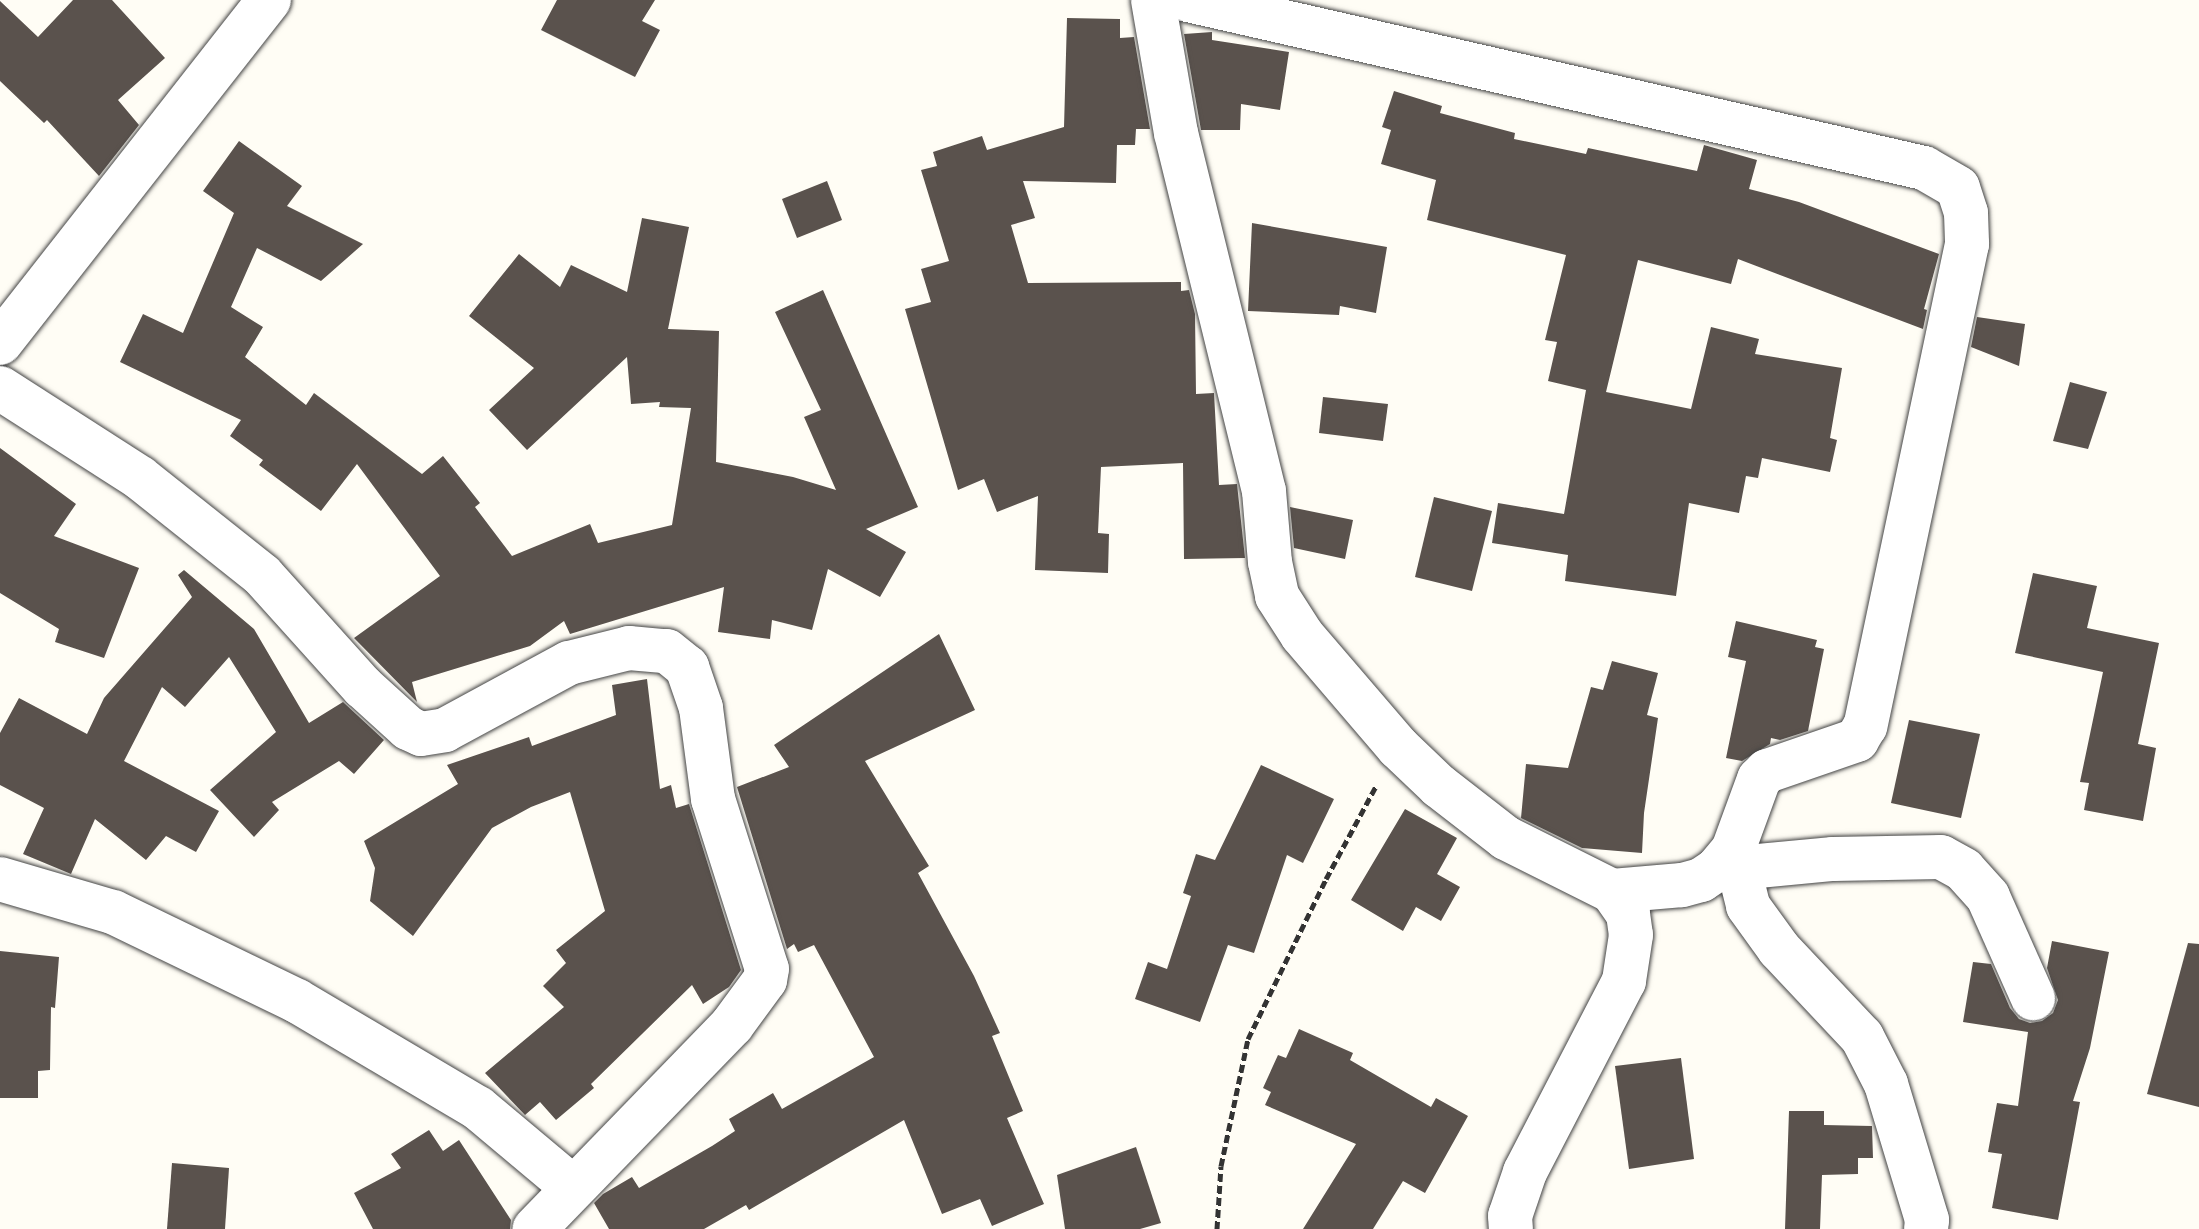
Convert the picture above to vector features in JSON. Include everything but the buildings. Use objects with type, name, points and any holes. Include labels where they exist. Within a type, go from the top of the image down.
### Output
[{"type":"street","points":[[0,343],[269,0]]},
{"type":"street","points":[[1153,0],[1176,133],[1264,491],[1270,562],[1277,596],[1302,635],[1398,747],[1439,786],[1506,838],[1612,891],[1628,914],[1631,935],[1624,981],[1525,1172],[1510,1216],[1511,1229]]},
{"type":"street","points":[[1188,0],[1924,168],[1958,188],[1966,213],[1967,244],[1865,726],[1857,740],[1767,771],[1759,779],[1727,870],[1779,949],[1862,1037],[1886,1084],[1927,1220],[1926,1229]]},
{"type":"street","points":[[0,388],[140,478],[262,575],[363,687],[408,728],[421,734],[445,730],[569,663],[629,648],[667,651],[687,667],[701,708],[713,799],[767,969],[765,980],[732,1025],[534,1229]]},
{"type":"street","points":[[1612,891],[1682,885],[1727,870],[1833,859],[1941,857],[1964,870],[1988,897],[2033,998]]},
{"type":"street","points":[[0,879],[113,912],[297,1001],[478,1108],[572,1187]]},
{"type":"path","points":[[1217,1229],[1221,1166],[1248,1039],[1326,879],[1398,747]]}]
